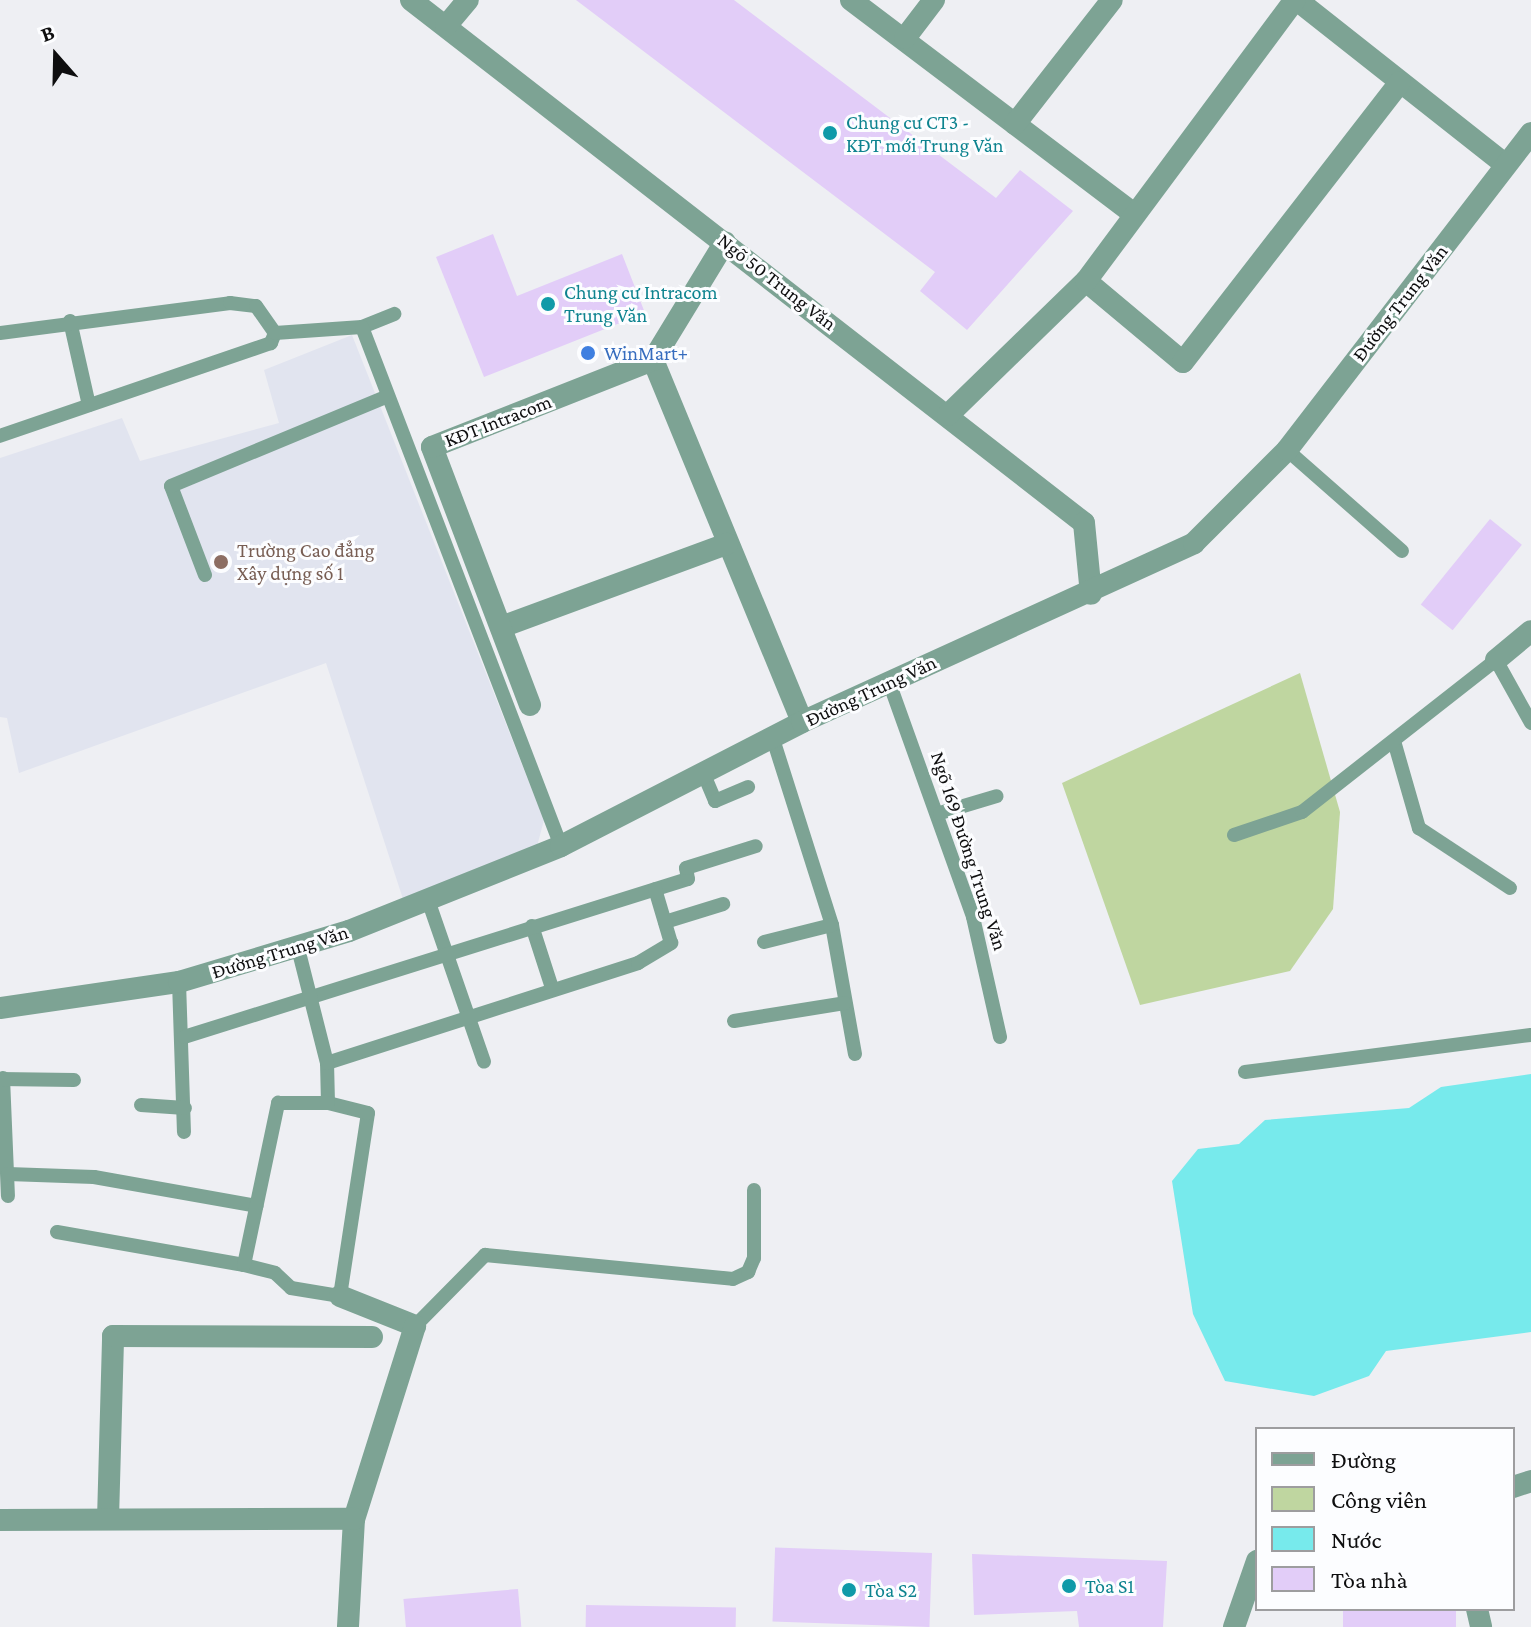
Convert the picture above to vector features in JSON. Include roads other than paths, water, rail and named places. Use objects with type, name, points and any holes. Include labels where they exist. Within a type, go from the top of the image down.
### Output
[{"type":"street","name":"Ngõ 50 Trung Văn","points":[[411,0],[1084,523],[1091,594]]},
{"type":"street","points":[[446,26],[468,0]]},
{"type":"street","points":[[851,0],[1134,214]]},
{"type":"street","points":[[905,38],[934,0]]},
{"type":"street","points":[[1015,124],[1112,0]]},
{"type":"street","points":[[948,415],[1086,281],[1296,0],[1506,165]]},
{"type":"street","points":[[1086,281],[1183,362],[1400,82]]},
{"type":"street","name":"Đường Trung Văn","points":[[0,1008],[179,982],[298,948],[428,900],[561,846],[774,742],[802,722],[1091,594],[1194,543],[1287,450],[1531,133]]},
{"type":"street","points":[[725,242],[653,360],[802,722]]},
{"type":"street","name":"KĐT Intracom","points":[[530,705],[432,447],[653,360]]},
{"type":"street","points":[[501,627],[727,544]]},
{"type":"street","points":[[1496,660],[1531,631]]},
{"type":"street","points":[[340,1296],[415,1326],[354,1519],[348,1627]]},
{"type":"street","points":[[108,1519],[113,1336],[372,1337]]},
{"type":"street","points":[[0,1520],[354,1519]]},
{"type":"street","points":[[1234,1627],[1255,1567]]},
{"type":"lane","points":[[0,333],[70,321],[230,303],[256,306],[275,333]]},
{"type":"lane","points":[[275,333],[362,327],[394,314]]},
{"type":"lane","points":[[70,321],[89,405]]},
{"type":"lane","points":[[362,327],[386,397],[561,846]]},
{"type":"lane","points":[[0,436],[271,343],[275,333]]},
{"type":"lane","points":[[205,575],[171,486],[386,397]]},
{"type":"lane","points":[[1287,450],[1402,551]]},
{"type":"lane","points":[[1234,835],[1302,812],[1496,660],[1531,723]]},
{"type":"lane","name":"Ngõ 169 Đường Trung Văn","points":[[889,682],[940,813],[1000,1037]]},
{"type":"lane","points":[[1394,741],[1419,828],[1510,888]]},
{"type":"lane","points":[[774,742],[832,925],[855,1054]]},
{"type":"lane","points":[[705,777],[715,801],[748,787]]},
{"type":"lane","points":[[940,813],[997,796]]},
{"type":"lane","points":[[184,1037],[313,1000],[447,953],[688,879],[686,868],[756,846]]},
{"type":"lane","points":[[327,1063],[468,1014],[638,963],[671,943],[655,889]]},
{"type":"lane","points":[[428,900],[484,1062]]},
{"type":"lane","points":[[665,922],[723,904]]},
{"type":"lane","points":[[764,942],[832,925]]},
{"type":"lane","points":[[532,926],[552,988]]},
{"type":"lane","points":[[298,948],[327,1063],[328,1103]]},
{"type":"lane","points":[[179,982],[184,1037],[184,1132]]},
{"type":"lane","points":[[734,1021],[845,1003]]},
{"type":"lane","points":[[1245,1072],[1531,1035]]},
{"type":"lane","points":[[8,1196],[2,1078],[74,1080]]},
{"type":"lane","points":[[57,1232],[244,1265],[275,1273],[291,1288],[340,1296],[369,1117],[365,1110],[344,1112],[328,1103],[278,1103],[244,1265]]},
{"type":"lane","points":[[141,1105],[185,1108]]},
{"type":"lane","points":[[8,1174],[94,1177],[256,1206]]},
{"type":"lane","points":[[415,1326],[485,1255],[733,1279],[748,1272],[754,1258],[754,1190]]},
{"type":"water","points":[[1531,1074],[1531,1332],[1386,1351],[1369,1376],[1314,1396],[1225,1381],[1193,1314],[1172,1181],[1198,1149],[1239,1144],[1265,1120],[1409,1108],[1441,1087]]},
{"type":"place","name":"Chung cư CT3 - KĐT mới Trung Văn","points":[[830,133]]},
{"type":"place","name":"Chung cư Intracom Trung Văn","points":[[548,304]]},
{"type":"place","name":"WinMart+","points":[[588,353]]},
{"type":"place","name":"Trường Cao đẳng Xây dựng số 1","points":[[221,562]]},
{"type":"place","name":"Tòa S1","points":[[1069,1586]]},
{"type":"place","name":"Tòa S2","points":[[849,1590]]}]
